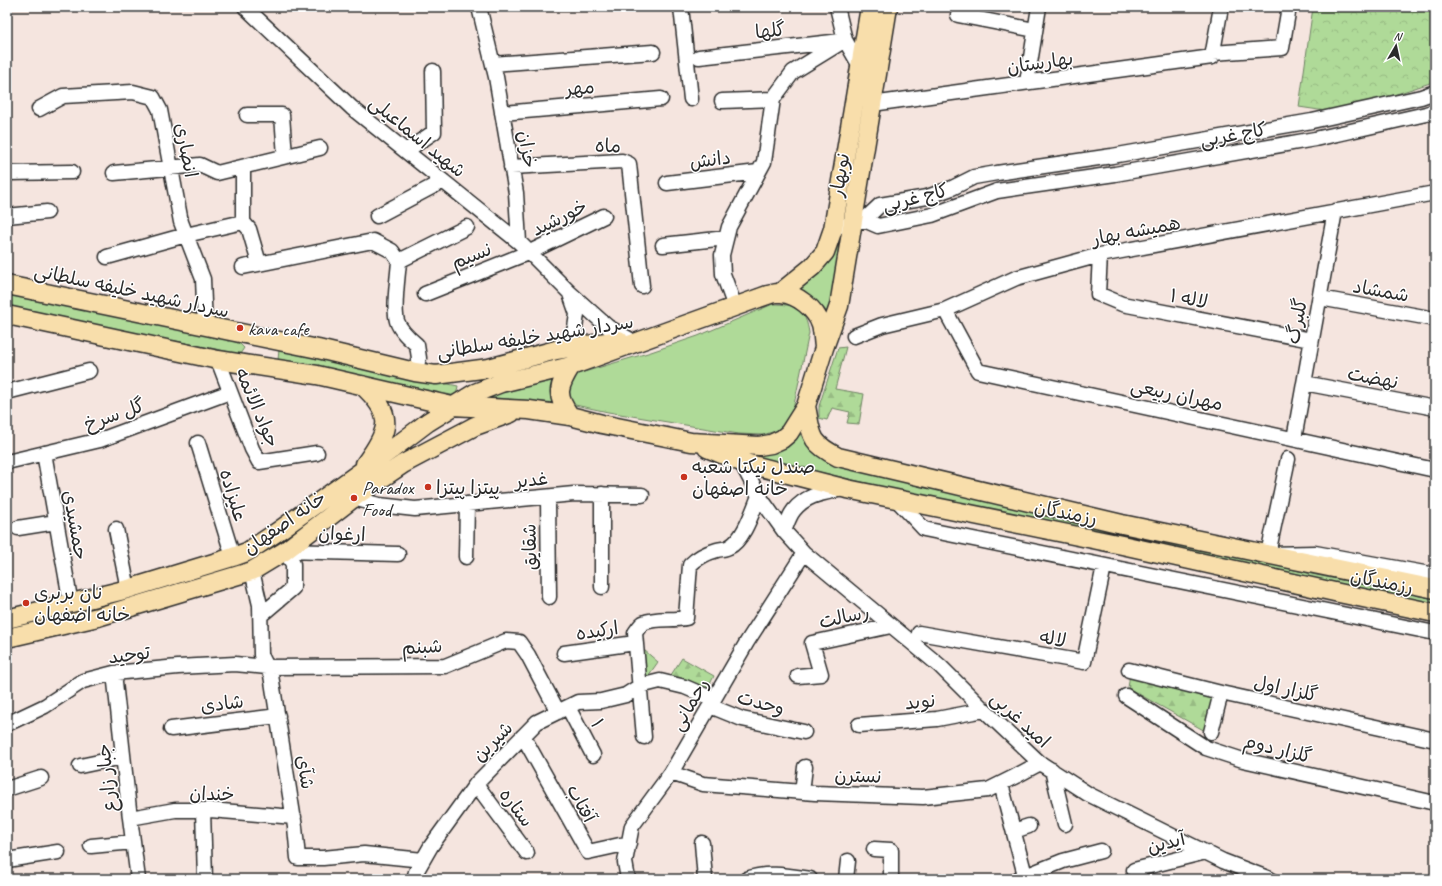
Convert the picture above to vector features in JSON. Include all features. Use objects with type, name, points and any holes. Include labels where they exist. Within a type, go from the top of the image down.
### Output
[{"type":"main road","name":"نوبهار","points":[[780,293],[812,267],[825,252],[833,229],[870,7]]},
{"type":"main road","name":"نوبهار","points":[[806,406],[839,306],[858,222],[872,104],[888,7]]},
{"type":"main road","name":"سردار شهید خلیفه سلطانی","points":[[7,285],[266,339],[415,372],[436,374],[489,368],[566,348],[629,339],[648,339]]},
{"type":"main road","points":[[780,293],[794,297],[807,304],[815,313],[821,325],[824,348]]},
{"type":"main road","name":"خانه اصفهان","points":[[7,619],[128,589],[247,552],[356,476],[428,422],[475,393],[501,383],[571,366],[759,298],[780,293]]},
{"type":"main road","points":[[7,315],[218,360],[317,375],[452,406],[521,410],[570,416],[691,442],[759,446],[770,444],[782,439],[789,433],[806,406]]},
{"type":"main road","points":[[261,366],[266,339]]},
{"type":"main road","points":[[570,416],[562,405],[559,394],[562,381],[571,366]]},
{"type":"main road","points":[[356,476],[377,448],[384,433],[386,421],[383,407],[374,395],[362,385]]},
{"type":"main road","name":"رزمندگان","points":[[806,406],[810,429],[814,441],[824,450],[838,456],[1122,524],[1435,589]]},
{"type":"main road","name":"خانه اصفهان","points":[[7,638],[98,617],[252,571],[285,551],[353,498],[403,464],[476,426],[521,410]]},
{"type":"main road","name":"رزمندگان","points":[[691,442],[741,462],[847,489],[1122,545],[1435,613]]},
{"type":"street","name":"شهید اسماعیلی","points":[[245,7],[352,108],[520,242],[569,292],[608,327],[629,339]]},
{"type":"street","name":"خزان","points":[[479,7],[493,64],[516,193],[520,242]]},
{"type":"street","points":[[681,7],[691,100]]},
{"type":"street","points":[[837,7],[845,40],[860,66]]},
{"type":"street","points":[[1027,82],[1039,7]]},
{"type":"street","points":[[1213,55],[1221,7]]},
{"type":"street","name":"بهارستان","points":[[872,104],[1213,55],[1282,48],[1289,7]]},
{"type":"street","points":[[958,15],[1035,30]]},
{"type":"street","points":[[735,307],[723,274],[722,255],[729,227],[764,162],[773,99],[793,72],[845,40]]},
{"type":"street","name":"گلها","points":[[699,57],[845,40]]},
{"type":"street","points":[[493,64],[653,52]]},
{"type":"street","points":[[406,151],[434,132],[433,70]]},
{"type":"street","name":"انصاری","points":[[39,109],[63,96],[133,92],[153,97],[160,110],[181,222],[203,279],[205,326]]},
{"type":"street","name":"کاج غربی","points":[[858,222],[880,205],[927,197],[952,188],[974,177],[1106,157],[1312,121],[1421,97],[1435,92]]},
{"type":"street","name":"مهر","points":[[502,113],[661,99]]},
{"type":"street","points":[[722,101],[773,99]]},
{"type":"street","name":"کاج غربی","points":[[858,222],[878,226],[932,215],[997,191],[1110,175],[1316,139],[1435,111]]},
{"type":"street","points":[[247,115],[282,115],[285,156]]},
{"type":"street","points":[[1312,121],[1316,139]]},
{"type":"street","points":[[114,173],[200,165],[217,173],[320,148]]},
{"type":"street","points":[[1106,157],[1110,175]]},
{"type":"street","name":"ماه","points":[[511,167],[622,161],[629,164],[642,286]]},
{"type":"street","points":[[243,167],[243,222],[248,229],[259,264]]},
{"type":"street","points":[[7,173],[72,172]]},
{"type":"street","name":"دانش","points":[[667,183],[758,172]]},
{"type":"street","points":[[376,216],[443,180]]},
{"type":"street","name":"همیشه بهار","points":[[854,336],[882,325],[945,310],[1016,278],[1100,255],[1435,193]]},
{"type":"street","name":"گلبرگ","points":[[1294,439],[1335,211]]},
{"type":"street","points":[[7,216],[47,212]]},
{"type":"street","name":"خورشید","points":[[530,252],[604,216]]},
{"type":"street","points":[[107,257],[186,234],[243,222]]},
{"type":"street","points":[[833,229],[858,222]]},
{"type":"street","points":[[399,261],[467,227]]},
{"type":"street","points":[[663,245],[726,238]]},
{"type":"street","points":[[243,267],[373,241],[392,251],[399,261],[396,300],[397,322],[406,336],[417,345],[419,358],[415,372]]},
{"type":"street","name":"نسیم","points":[[425,294],[530,252]]},
{"type":"street","name":"لاله ۱","points":[[1100,255],[1098,294],[1122,304],[1311,340]]},
{"type":"street","name":"شهید اسماعیلی","points":[[566,348],[575,328],[577,314],[569,292]]},
{"type":"street","name":"شمشاد","points":[[1320,298],[1435,319]]},
{"type":"street","name":"مهران ربیعی","points":[[945,310],[978,371],[1435,470]]},
{"type":"street","name":"جواد الائمه","points":[[218,360],[252,448],[259,462],[317,453]]},
{"type":"street","points":[[7,392],[89,371]]},
{"type":"street","name":"نهضت","points":[[1304,383],[1435,408]]},
{"type":"street","name":"گل سرخ","points":[[7,462],[100,440],[230,392]]},
{"type":"street","name":"علیزاده","points":[[198,443],[233,557]]},
{"type":"street","name":"جمشیدی","points":[[44,453],[71,604]]},
{"type":"street","points":[[1288,459],[1268,554],[1316,553],[1435,575]]},
{"type":"street","name":"امید غربی","points":[[741,462],[759,496],[784,531],[804,553],[940,666],[1040,763],[1088,794],[1260,877]]},
{"type":"street","points":[[784,531],[793,511],[808,497],[847,489]]},
{"type":"street","name":"غدیر","points":[[353,498],[378,505],[415,508],[574,494],[642,495]]},
{"type":"street","points":[[602,494],[602,587]]},
{"type":"street","points":[[644,737],[634,633],[642,624],[652,621],[678,620],[686,618],[690,565],[698,558],[710,552],[729,547],[738,540],[748,523],[759,496]]},
{"type":"street","name":"شقایق","points":[[548,497],[549,597]]},
{"type":"street","points":[[896,499],[924,530],[1435,633]]},
{"type":"street","points":[[466,557],[467,504]]},
{"type":"street","points":[[18,528],[56,522]]},
{"type":"street","points":[[116,529],[128,589]]},
{"type":"street","points":[[260,616],[294,588],[293,564],[285,551]]},
{"type":"street","name":"ارغوان","points":[[285,551],[398,554]]},
{"type":"street","name":"رحمانی","points":[[628,879],[625,862],[632,826],[671,773],[747,642],[804,553]]},
{"type":"street","name":"لاله","points":[[919,634],[1084,662],[1104,566]]},
{"type":"street","name":"شآی","points":[[252,571],[260,605],[261,655],[272,675],[294,817],[298,858],[323,858],[364,854],[423,860]]},
{"type":"street","name":"رسالت","points":[[798,676],[821,674],[812,643],[891,626]]},
{"type":"street","name":"شبنم","points":[[267,667],[445,666],[506,641],[519,642],[563,710]]},
{"type":"street","name":"ارکیده","points":[[564,653],[636,643]]},
{"type":"street","name":"توحید","points":[[7,724],[45,706],[83,681],[114,673],[178,667],[236,664],[267,667]]},
{"type":"street","name":"گلزار اول","points":[[1129,670],[1221,693],[1435,740]]},
{"type":"street","name":"جبار زارع","points":[[114,673],[138,879]]},
{"type":"street","name":"شیرین","points":[[414,879],[431,846],[476,784],[537,722],[578,702],[601,701],[626,695],[640,686],[660,681],[685,687],[711,702]]},
{"type":"street","points":[[1210,732],[1221,693]]},
{"type":"street","name":"گلزار دوم","points":[[1126,696],[1206,748],[1243,760],[1435,803]]},
{"type":"street","name":"وحدت","points":[[711,702],[742,719],[804,732]]},
{"type":"street","name":"۱","points":[[563,710],[593,756]]},
{"type":"street","name":"نوید","points":[[859,725],[937,719],[984,710]]},
{"type":"street","name":"شادی","points":[[171,729],[278,716]]},
{"type":"street","name":"آفتاب","points":[[523,736],[588,852],[629,844]]},
{"type":"street","points":[[80,766],[123,757]]},
{"type":"street","name":"نسترن","points":[[671,773],[703,784],[802,792],[923,796],[988,790],[1040,763]]},
{"type":"street","points":[[802,792],[805,767]]},
{"type":"street","points":[[1052,770],[1065,824]]},
{"type":"street","points":[[7,789],[41,778]]},
{"type":"street","name":"ستاره","points":[[476,784],[527,853]]},
{"type":"street","points":[[1002,784],[1014,831],[1021,877],[1063,861],[1101,851]]},
{"type":"street","name":"خندان","points":[[130,818],[176,810],[203,810],[294,817]]},
{"type":"street","points":[[203,810],[205,879]]},
{"type":"street","points":[[1014,831],[1029,826]]},
{"type":"street","points":[[91,846],[133,842]]},
{"type":"street","points":[[702,843],[705,879]]},
{"type":"street","points":[[874,849],[891,850],[891,879]]},
{"type":"street","points":[[7,860],[58,852]]},
{"type":"street","name":"آیدین","points":[[1134,870],[1206,852]]},
{"type":"street","points":[[846,879],[848,861]]},
{"type":"street","points":[[748,879],[754,876],[775,874],[810,879]]},
{"type":"green space","points":[[1313,7],[1435,7],[1435,61],[1430,83],[1339,113],[1299,107]]},
{"type":"green space","points":[[845,238],[830,316],[821,305],[812,298],[789,289],[827,263],[835,251],[838,239]]},
{"type":"green space","points":[[7,291],[226,338],[240,344],[244,348],[240,354],[7,310]]},
{"type":"green space","points":[[773,304],[788,305],[798,310],[808,325],[809,333],[791,419],[787,425],[778,430],[763,435],[739,434],[608,412],[575,405],[566,400],[566,391],[574,375],[698,336]]},
{"type":"green space","points":[[846,347],[835,389],[864,394],[859,424],[847,423],[850,412],[832,408],[827,420],[819,418],[819,406],[838,348]]},
{"type":"green space","points":[[279,350],[458,386],[456,396],[278,360]]},
{"type":"green space","points":[[556,377],[557,403],[484,397]]},
{"type":"green space","points":[[800,434],[809,446],[1175,542],[1316,575],[1435,599],[1435,606],[900,491],[730,451],[779,448],[792,443]]},
{"type":"green space","points":[[644,650],[658,662],[646,679]]},
{"type":"green space","points":[[682,658],[714,676],[707,690],[669,678]]},
{"type":"green space","points":[[1130,673],[1216,696],[1207,732],[1128,688]]},
{"type":"place","name":"kava cafe","points":[[240,328]]},
{"type":"place","name":"صندل نیکتا شعبه خانه اصفهان","points":[[684,477]]},
{"type":"place","name":"پیتزا پیتزا","points":[[428,487]]},
{"type":"place","name":"Paradox Food","points":[[354,498]]},
{"type":"place","name":"نان بربری خانه اضفهان","points":[[26,603]]}]
